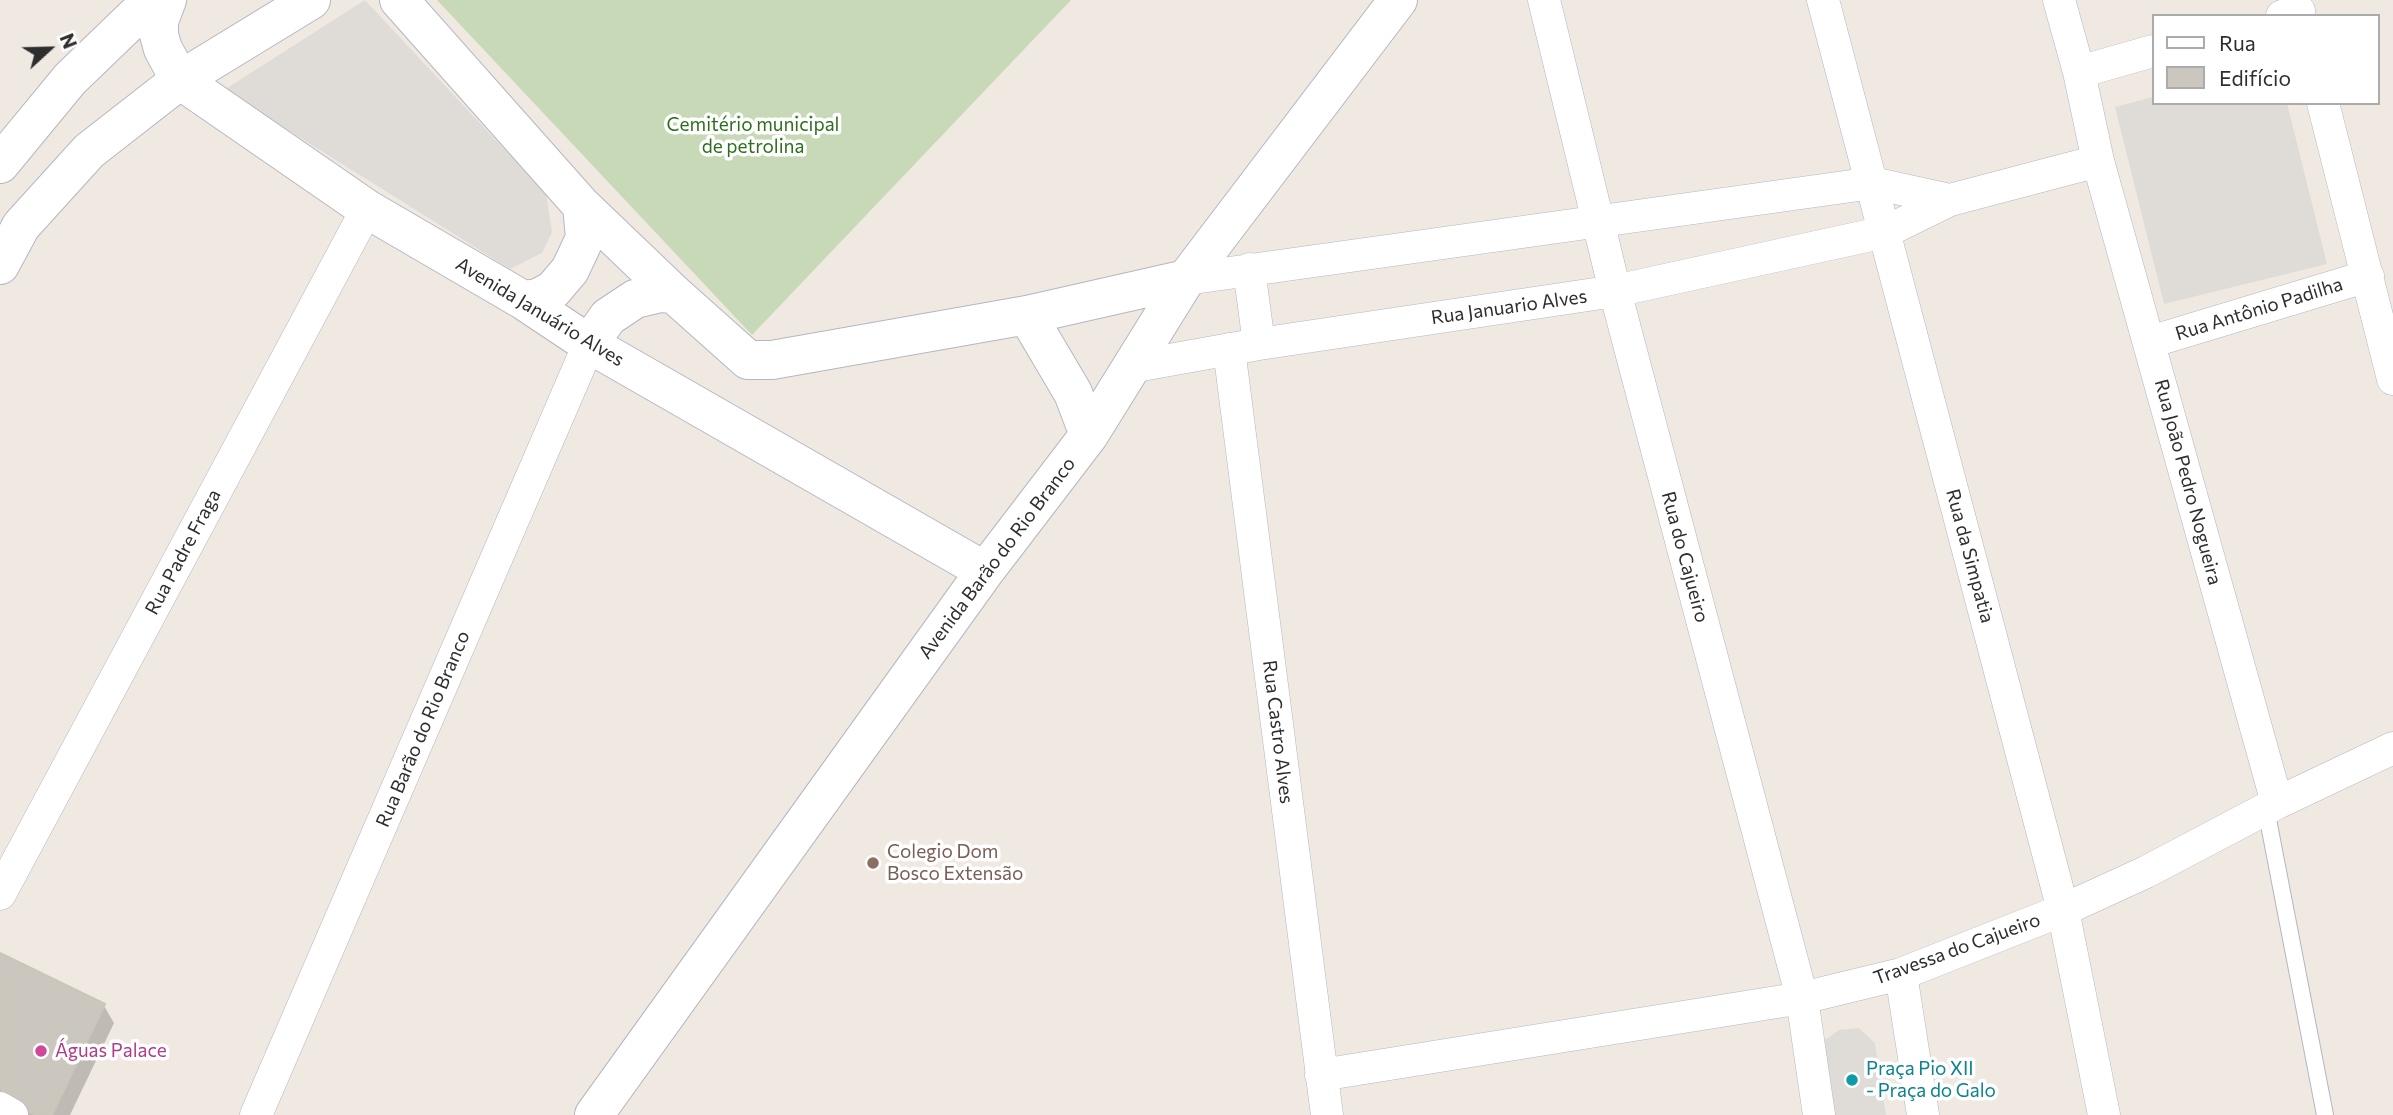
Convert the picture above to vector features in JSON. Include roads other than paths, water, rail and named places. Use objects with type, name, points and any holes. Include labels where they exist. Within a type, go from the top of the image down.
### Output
[{"type":"street","points":[[0,164],[70,79],[152,0]]},
{"type":"street","name":"Avenida Januário Alves","points":[[167,0],[159,21],[159,35],[163,49],[180,80],[367,209],[523,300],[589,344],[985,571]]},
{"type":"street","points":[[0,265],[21,226],[80,160],[180,80],[311,0]]},
{"type":"street","points":[[399,0],[582,205],[737,353],[758,361],[1027,315],[1186,279],[1872,183],[1950,200]]},
{"type":"street","name":"Avenida Barão do Rio Branco","points":[[594,1115],[985,571],[1088,435],[1186,279],[1398,0]]},
{"type":"street","name":"Rua do Cajueiro","points":[[1544,0],[1615,291],[1802,998],[1819,1115]]},
{"type":"street","name":"Rua da Simpatia","points":[[1823,0],[2063,911],[2104,1115]]},
{"type":"street","name":"Rua João Pedro Nogueira","points":[[2059,0],[2079,72],[2098,161],[2150,342],[2272,806]]},
{"type":"street","points":[[2079,72],[2152,51]]},
{"type":"street","name":"Rua Antônio Padilha","points":[[2324,105],[2393,379]]},
{"type":"street","points":[[1885,232],[1950,200],[2098,161]]},
{"type":"street","points":[[523,300],[538,298],[553,290],[570,271],[585,238],[582,205]]},
{"type":"street","name":"Rua Padre Fraga","points":[[0,894],[367,209]]},
{"type":"street","name":"Rua Januario Alves","points":[[1130,367],[1259,344],[1615,291],[1885,232]]},
{"type":"street","points":[[1249,269],[1259,344]]},
{"type":"street","name":"Rua Antônio Padilha","points":[[2150,342],[2368,276]]},
{"type":"street","points":[[589,344],[608,317],[635,299],[660,293],[674,294]]},
{"type":"street","points":[[1027,315],[1073,393],[1088,435]]},
{"type":"street","name":"Rua Barão do Rio Branco","points":[[256,1115],[589,344]]},
{"type":"street","name":"Rua Castro Alves","points":[[1229,349],[1327,1115]]},
{"type":"street","name":"Travessa do Cajueiro","points":[[1321,1075],[1802,998],[1901,974],[2063,911],[2146,873],[2272,806],[2393,748]]},
{"type":"street","points":[[1901,974],[1923,1115]]},
{"type":"street","points":[[0,1108],[12,1115]]},
{"type":"lane","points":[[2272,806],[2325,1115]]},
{"type":"place","name":"Colegio Dom Bosco Extensão","points":[[873,863]]},
{"type":"place","name":"Águas Palace","points":[[41,1051]]},
{"type":"place","name":"Praça Pio XII - Praça do Galo","points":[[1852,1080]]},
{"type":"park label","name":"Cemitério municipal de petrolina","points":[[753,136]]}]
